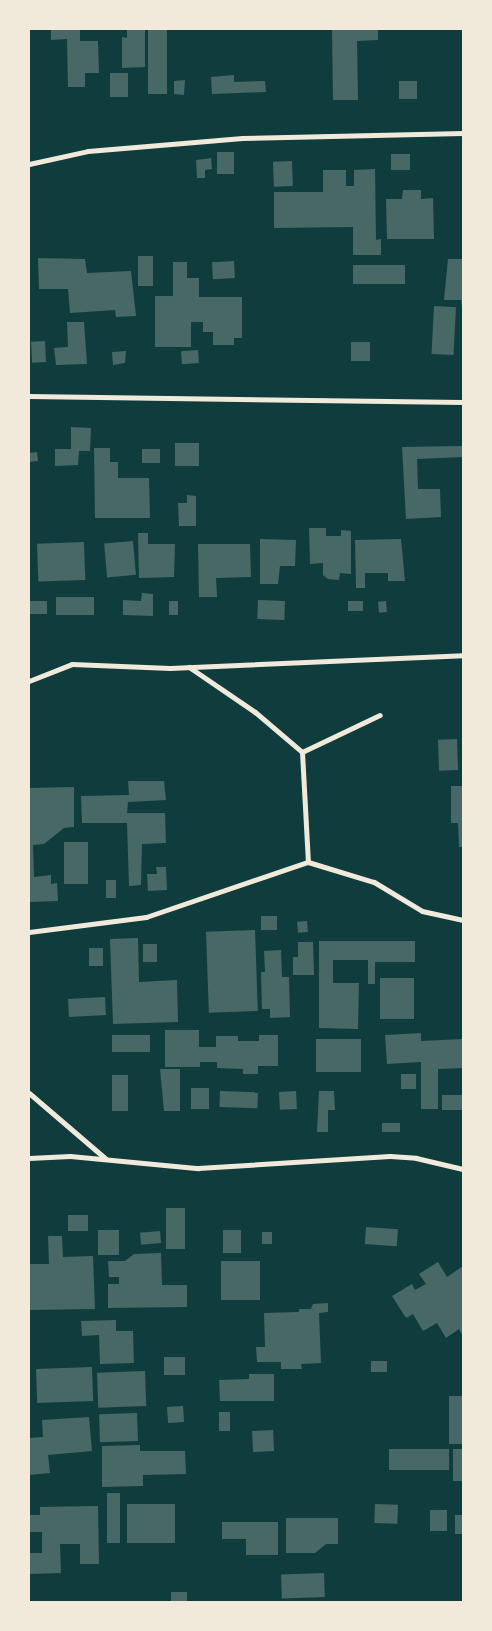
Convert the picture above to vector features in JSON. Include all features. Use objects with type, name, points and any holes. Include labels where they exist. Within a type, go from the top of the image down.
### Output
[{"type":"street","points":[[29,164],[88,151],[233,139],[463,133]]},
{"type":"street","points":[[29,396],[463,402]]},
{"type":"street","points":[[29,675],[31,680],[72,664],[188,667],[463,655]]},
{"type":"street","points":[[188,667],[255,712],[302,752],[308,862]]},
{"type":"street","points":[[302,752],[380,715]]},
{"type":"street","points":[[29,932],[146,916],[308,862],[374,882],[422,911],[463,920]]},
{"type":"street","points":[[29,1093],[106,1158]]},
{"type":"street","points":[[29,1158],[106,1158],[172,1168],[198,1168],[390,1156],[416,1158],[463,1169]]},
{"type":"building","points":[[51,29],[80,29],[80,41],[98,41],[99,73],[85,73],[85,87],[68,87],[67,39],[51,40]]},
{"type":"building","points":[[127,29],[145,29],[145,67],[122,68],[122,37],[127,38]]},
{"type":"building","points":[[148,29],[167,29],[167,94],[148,94]]},
{"type":"building","points":[[332,29],[378,29],[378,40],[357,41],[358,100],[333,100]]},
{"type":"building","points":[[110,73],[128,73],[128,97],[110,97]]},
{"type":"building","points":[[234,75],[234,82],[265,81],[266,92],[212,94],[211,77]]},
{"type":"building","points":[[185,80],[184,95],[174,94],[174,81]]},
{"type":"building","points":[[399,81],[417,81],[417,99],[399,99]]},
{"type":"building","points":[[217,152],[234,152],[234,174],[217,174]]},
{"type":"building","points":[[391,154],[410,154],[410,170],[391,170]]},
{"type":"building","points":[[211,158],[212,169],[205,170],[205,178],[197,178],[196,160]]},
{"type":"building","points":[[292,161],[293,186],[274,187],[273,162]]},
{"type":"building","points":[[375,169],[376,240],[381,239],[381,255],[353,255],[353,227],[274,228],[274,192],[323,192],[323,170],[346,170],[346,186],[354,186],[354,170]]},
{"type":"building","points":[[403,190],[421,190],[421,199],[433,198],[434,239],[387,239],[386,199],[402,199]]},
{"type":"building","points":[[138,256],[153,256],[153,286],[138,286]]},
{"type":"building","points":[[38,258],[85,259],[87,273],[131,271],[136,316],[116,317],[115,310],[70,313],[68,289],[39,289]]},
{"type":"building","points":[[448,259],[463,259],[463,315],[461,300],[444,300]]},
{"type":"building","points":[[234,261],[235,278],[213,279],[212,262]]},
{"type":"building","points":[[173,262],[187,262],[187,278],[199,278],[199,297],[242,297],[242,338],[234,338],[234,345],[213,345],[213,332],[203,332],[203,322],[191,322],[191,347],[155,347],[155,296],[173,296]]},
{"type":"building","points":[[353,265],[405,265],[405,284],[353,284]]},
{"type":"building","points":[[434,306],[456,307],[453,355],[431,354]]},
{"type":"building","points":[[67,322],[84,322],[87,364],[56,365],[54,348],[68,347]]},
{"type":"building","points":[[45,341],[46,362],[32,363],[31,342]]},
{"type":"building","points":[[351,342],[370,342],[370,361],[351,361]]},
{"type":"building","points":[[198,350],[199,363],[182,364],[181,351]]},
{"type":"building","points":[[126,351],[125,363],[113,365],[112,352]]},
{"type":"building","points":[[71,427],[91,428],[90,451],[79,451],[78,465],[55,466],[55,449],[71,449]]},
{"type":"building","points":[[175,443],[199,443],[199,466],[175,466]]},
{"type":"building","points":[[463,446],[463,457],[417,459],[418,489],[440,489],[441,517],[406,519],[402,447]]},
{"type":"building","points":[[94,448],[110,448],[110,462],[118,462],[118,478],[149,478],[150,518],[95,518]]},
{"type":"building","points":[[142,449],[160,449],[160,463],[142,463]]},
{"type":"building","points":[[37,452],[38,461],[30,462],[29,453]]},
{"type":"building","points":[[187,495],[196,496],[196,526],[179,526],[178,503],[187,503]]},
{"type":"building","points":[[309,528],[326,528],[326,536],[341,536],[341,530],[351,531],[351,574],[340,573],[339,580],[328,579],[323,575],[323,563],[310,564]]},
{"type":"building","points":[[138,533],[148,533],[148,544],[175,544],[174,577],[139,578]]},
{"type":"building","points":[[260,539],[296,540],[295,566],[280,566],[278,584],[260,584]]},
{"type":"building","points":[[401,539],[405,581],[388,581],[388,573],[365,573],[365,588],[356,588],[355,540]]},
{"type":"building","points":[[133,541],[136,575],[107,577],[104,544]]},
{"type":"building","points":[[84,542],[85,580],[38,582],[37,544]]},
{"type":"building","points":[[198,544],[250,544],[251,577],[216,578],[217,597],[199,597]]},
{"type":"building","points":[[142,593],[153,594],[153,616],[123,615],[123,600],[141,601]]},
{"type":"building","points":[[56,597],[94,597],[94,615],[56,615]]},
{"type":"building","points":[[258,600],[285,601],[284,620],[257,619]]},
{"type":"building","points":[[29,601],[47,601],[47,614],[29,614]]},
{"type":"building","points":[[169,601],[178,601],[178,615],[169,615]]},
{"type":"building","points":[[348,601],[363,601],[363,611],[348,611]]},
{"type":"building","points":[[386,601],[387,612],[379,613],[378,602]]},
{"type":"building","points":[[457,739],[458,770],[439,771],[438,740]]},
{"type":"building","points":[[128,781],[164,781],[166,800],[128,802],[127,813],[165,813],[166,843],[142,844],[141,885],[129,886],[127,823],[82,823],[81,796],[129,795]]},
{"type":"building","points":[[451,786],[463,786],[463,847],[459,847],[458,823],[451,823]]},
{"type":"building","points":[[74,787],[74,827],[64,828],[44,844],[33,845],[34,877],[51,875],[51,884],[57,883],[58,901],[29,902],[29,788]]},
{"type":"building","points":[[64,842],[88,842],[88,884],[64,884]]},
{"type":"building","points":[[156,867],[166,867],[167,890],[148,891],[147,874],[157,874]]},
{"type":"building","points":[[106,880],[116,880],[116,898],[106,898]]},
{"type":"building","points":[[261,916],[277,916],[277,930],[261,930]]},
{"type":"building","points":[[307,921],[308,932],[298,933],[297,922]]},
{"type":"building","points":[[255,930],[258,1011],[209,1013],[206,932]]},
{"type":"building","points":[[138,938],[139,982],[177,980],[178,1022],[113,1024],[110,939]]},
{"type":"building","points":[[319,941],[415,941],[415,962],[375,962],[375,984],[368,984],[368,960],[333,960],[333,983],[359,983],[358,1029],[319,1028]]},
{"type":"building","points":[[298,942],[313,942],[314,975],[293,975],[293,957],[298,957]]},
{"type":"building","points":[[143,944],[157,944],[157,962],[143,962]]},
{"type":"building","points":[[89,948],[103,948],[103,966],[89,966]]},
{"type":"building","points":[[281,950],[282,977],[289,977],[290,1017],[270,1018],[270,1009],[262,1009],[261,972],[265,972],[264,951]]},
{"type":"building","points":[[380,978],[414,978],[414,1019],[380,1019]]},
{"type":"building","points":[[105,997],[106,1015],[69,1017],[68,999]]},
{"type":"building","points":[[165,1030],[199,1030],[199,1047],[216,1047],[216,1036],[238,1036],[238,1041],[259,1041],[259,1035],[278,1035],[278,1066],[258,1066],[258,1074],[243,1074],[243,1069],[217,1068],[217,1062],[200,1062],[200,1067],[165,1067]]},
{"type":"building","points":[[421,1033],[421,1041],[463,1039],[463,1068],[438,1069],[438,1109],[421,1109],[421,1062],[387,1064],[385,1035]]},
{"type":"building","points":[[112,1035],[150,1035],[150,1052],[112,1052]]},
{"type":"building","points":[[316,1039],[361,1039],[361,1072],[316,1072]]},
{"type":"building","points":[[160,1069],[180,1069],[180,1111],[164,1111]]},
{"type":"building","points":[[401,1074],[416,1074],[416,1089],[401,1089]]},
{"type":"building","points":[[112,1075],[128,1075],[128,1111],[112,1111]]},
{"type":"building","points":[[191,1088],[209,1088],[209,1109],[191,1109]]},
{"type":"building","points":[[220,1091],[258,1092],[257,1108],[219,1107]]},
{"type":"building","points":[[296,1091],[297,1109],[280,1110],[279,1092]]},
{"type":"building","points":[[319,1091],[334,1091],[335,1110],[328,1110],[328,1132],[317,1132]]},
{"type":"building","points":[[442,1095],[463,1095],[463,1110],[442,1110]]},
{"type":"building","points":[[382,1123],[400,1123],[400,1132],[382,1132]]},
{"type":"building","points":[[166,1208],[185,1208],[185,1249],[166,1249]]},
{"type":"building","points":[[68,1215],[88,1215],[88,1231],[68,1231]]},
{"type":"building","points":[[366,1227],[398,1229],[397,1246],[365,1244]]},
{"type":"building","points":[[98,1230],[119,1230],[119,1255],[98,1255]]},
{"type":"building","points":[[223,1230],[241,1230],[241,1253],[223,1253]]},
{"type":"building","points":[[160,1231],[161,1243],[141,1245],[140,1233]]},
{"type":"building","points":[[262,1232],[272,1232],[272,1244],[262,1244]]},
{"type":"building","points":[[48,1236],[62,1236],[63,1257],[93,1256],[95,1309],[29,1310],[29,1264],[49,1264]]},
{"type":"building","points":[[161,1253],[162,1285],[187,1285],[187,1307],[108,1308],[108,1284],[119,1284],[119,1277],[109,1277],[108,1261],[125,1261],[134,1254]]},
{"type":"building","points":[[221,1261],[260,1261],[260,1300],[221,1300]]},
{"type":"building","points":[[438,1262],[447,1277],[463,1266],[463,1337],[459,1329],[446,1338],[437,1323],[423,1331],[413,1314],[406,1318],[392,1296],[412,1284],[415,1290],[426,1284],[419,1274]]},
{"type":"building","points":[[328,1303],[328,1312],[319,1313],[321,1363],[301,1364],[302,1369],[281,1369],[281,1362],[257,1362],[256,1347],[265,1347],[264,1313],[299,1312],[299,1309],[311,1309],[313,1304]]},
{"type":"building","points":[[116,1320],[116,1331],[133,1331],[134,1363],[100,1364],[99,1335],[82,1336],[81,1321]]},
{"type":"building","points":[[164,1357],[185,1357],[185,1375],[164,1375]]},
{"type":"building","points":[[371,1361],[387,1361],[387,1372],[371,1372]]},
{"type":"building","points":[[92,1367],[93,1401],[37,1403],[36,1369]]},
{"type":"building","points":[[145,1371],[146,1406],[98,1408],[97,1373]]},
{"type":"building","points":[[249,1374],[274,1374],[274,1401],[220,1401],[219,1380],[249,1379]]},
{"type":"building","points":[[449,1396],[463,1396],[463,1444],[449,1444]]},
{"type":"building","points":[[183,1406],[184,1422],[168,1423],[167,1407]]},
{"type":"building","points":[[219,1412],[230,1412],[230,1431],[219,1431]]},
{"type":"building","points":[[137,1413],[138,1441],[100,1442],[99,1414]]},
{"type":"building","points":[[89,1417],[92,1451],[48,1455],[50,1473],[29,1475],[29,1438],[43,1437],[42,1420]]},
{"type":"building","points":[[273,1430],[274,1451],[253,1452],[252,1431]]},
{"type":"building","points":[[140,1445],[140,1451],[185,1451],[186,1474],[143,1475],[143,1486],[102,1487],[102,1446]]},
{"type":"building","points":[[389,1449],[449,1449],[449,1470],[389,1470]]},
{"type":"building","points":[[453,1449],[463,1449],[463,1481],[453,1481]]},
{"type":"building","points":[[107,1493],[120,1493],[120,1543],[107,1543]]},
{"type":"building","points":[[127,1504],[175,1504],[175,1543],[127,1543]]},
{"type":"building","points":[[375,1504],[398,1505],[397,1524],[374,1523]]},
{"type":"building","points":[[98,1506],[99,1564],[80,1564],[80,1544],[60,1544],[61,1573],[29,1574],[29,1553],[42,1553],[42,1532],[29,1532],[29,1515],[40,1515],[40,1507]]},
{"type":"building","points":[[430,1510],[447,1510],[447,1531],[430,1531]]},
{"type":"building","points":[[455,1515],[463,1515],[463,1534],[455,1534]]},
{"type":"building","points":[[286,1518],[338,1518],[338,1544],[326,1544],[315,1553],[286,1553]]},
{"type":"building","points":[[222,1522],[278,1522],[278,1555],[246,1555],[246,1539],[222,1539]]},
{"type":"building","points":[[324,1573],[325,1597],[282,1598],[281,1575]]},
{"type":"building","points":[[171,1592],[187,1592],[187,1602],[171,1602]]}]
